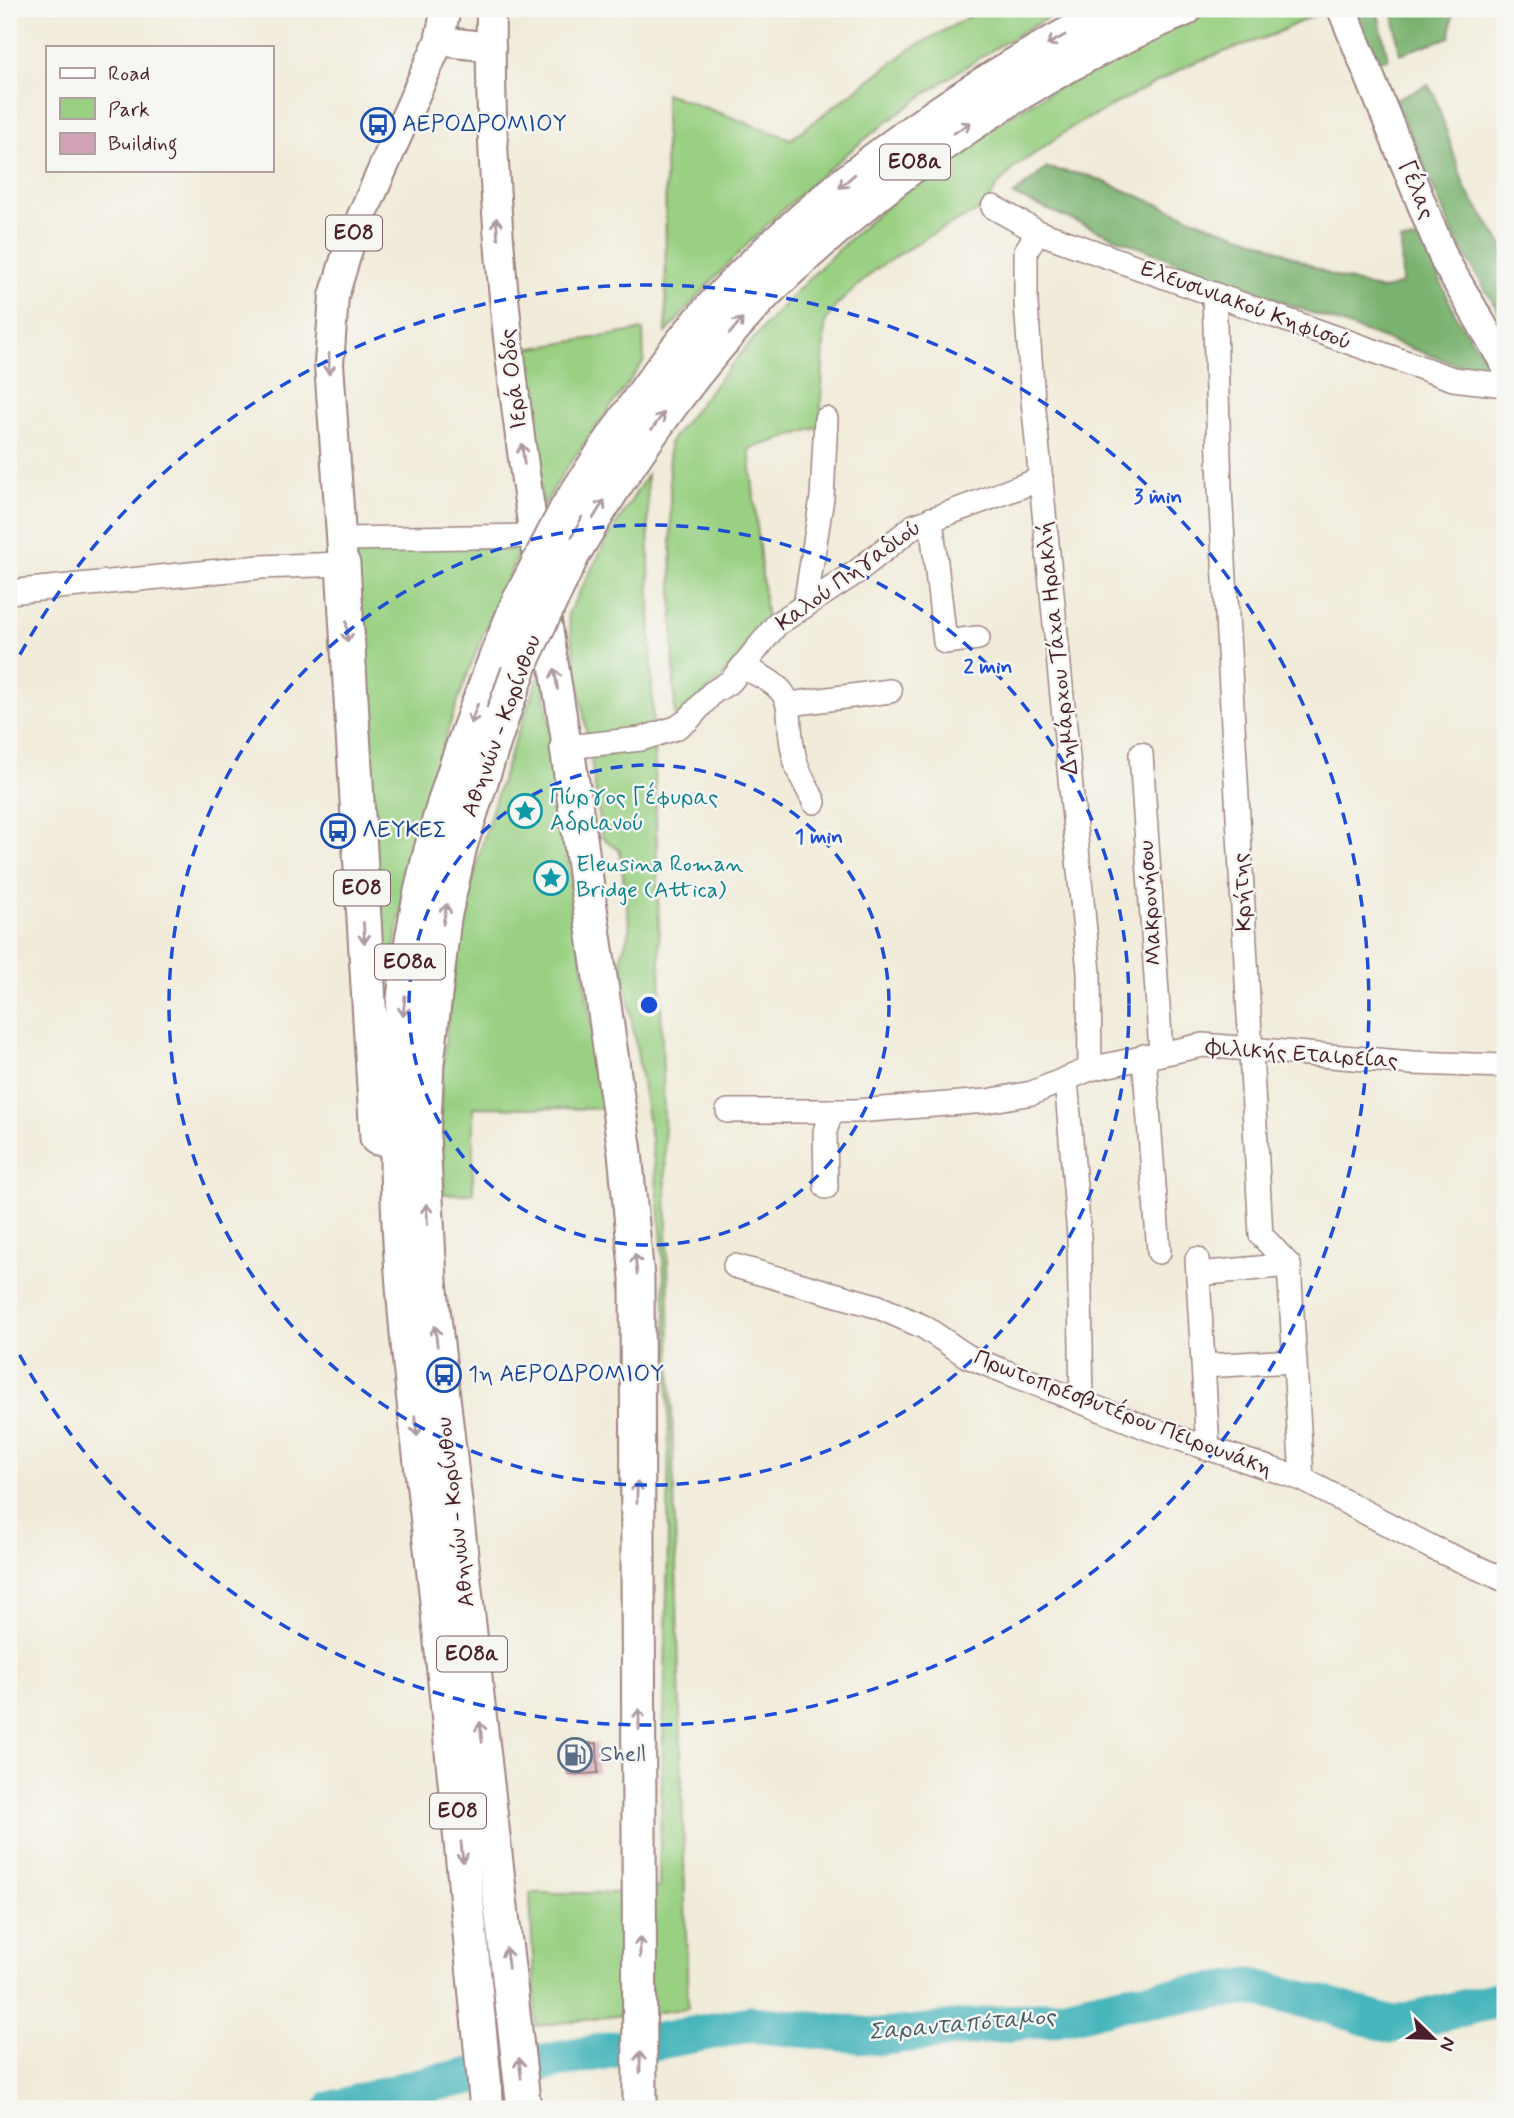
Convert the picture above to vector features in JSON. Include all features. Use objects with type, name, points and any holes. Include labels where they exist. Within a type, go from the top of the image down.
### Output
[{"type":"highway","name":"Αθηνών - Κορίνθου","points":[[487,2109],[402,1285],[395,1139],[398,1065],[416,915],[433,838],[455,768],[519,601],[567,509],[626,420],[690,335],[734,284],[863,168],[932,115],[1007,67],[1116,9]]},
{"type":"highway","name":"Αθηνών - Κορίνθου","points":[[524,2109],[430,1282],[423,1137],[427,1063],[444,918],[460,846],[524,656],[573,554],[627,466],[692,377],[754,304],[883,188],[948,138],[1082,58],[1185,9]]},
{"type":"highway","name":"ΕΟ8","points":[[342,551],[379,1173],[402,1285]]},
{"type":"highway","points":[[568,747],[625,1153],[637,1278],[640,2109]]},
{"type":"main road","name":"ΕΟ8","points":[[342,551],[329,364],[334,296],[350,243],[439,41],[446,9]]},
{"type":"main road","name":"Ιερά Οδός","points":[[491,9],[497,230],[533,536],[568,747]]},
{"type":"main road","name":"Γέλας","points":[[1342,9],[1445,261],[1505,364]]},
{"type":"main road","points":[[439,41],[491,47]]},
{"type":"street","name":"Ελευσινιακού Κηφισού","points":[[993,207],[1038,232],[1454,379],[1505,385]]},
{"type":"street","name":"Δημάρχου Τάχα Ηρακλή","points":[[1038,232],[1026,251],[1026,303],[1089,972],[1090,1069]]},
{"type":"street","name":"Κρήτης","points":[[1214,294],[1220,488],[1261,1235],[1289,1265]]},
{"type":"street","points":[[805,606],[822,498],[826,419]]},
{"type":"street","name":"Καλού Πηγαδιού","points":[[568,747],[641,739],[676,728],[743,668],[777,624],[855,573],[914,526],[1041,479]]},
{"type":"street","points":[[931,519],[945,642],[978,638]]},
{"type":"street","points":[[9,592],[260,567],[342,551],[533,536]]},
{"type":"street","points":[[743,668],[772,681],[782,690],[790,704],[796,765],[814,802]]},
{"type":"street","points":[[790,704],[890,691]]},
{"type":"street","name":"Μακρονήσου","points":[[1141,754],[1159,1252]]},
{"type":"street","name":"Φιλικής Εταιρείας","points":[[728,1111],[831,1111],[987,1101],[1032,1093],[1090,1069],[1203,1045],[1399,1062],[1505,1066]]},
{"type":"street","points":[[1066,1079],[1079,1236],[1082,1402]]},
{"type":"street","points":[[826,1187],[824,1132],[831,1111]]},
{"type":"street","points":[[1208,1449],[1198,1267],[1289,1265],[1302,1479]]},
{"type":"street","name":"Πρωτοπρεσβυτέρου Πειρουνάκη","points":[[735,1266],[876,1306],[924,1327],[967,1356],[1208,1449],[1302,1479],[1433,1548],[1505,1580]]},
{"type":"street","points":[[1204,1366],[1295,1362]]},
{"type":"green space","points":[[983,9],[1064,9],[953,75],[849,152],[754,238],[666,333],[665,93],[791,139],[909,50]]},
{"type":"green space","points":[[1219,9],[1320,9],[1321,12],[1272,35],[1193,63],[1072,127],[1014,168],[998,185],[985,207],[930,235],[876,269],[837,305],[825,322],[820,427],[749,449],[767,623],[721,678],[675,720],[669,443],[767,323],[871,220],[928,173],[988,130],[1053,90],[1123,53]]},
{"type":"green space","points":[[1356,9],[1377,9],[1388,59],[1374,61]]},
{"type":"green space","points":[[1392,9],[1470,9],[1453,13],[1450,37],[1400,54]]},
{"type":"green space","points":[[1428,85],[1434,94],[1465,188],[1505,249],[1505,323],[1454,236],[1395,99]]},
{"type":"green space","points":[[1047,168],[1090,176],[1204,223],[1264,243],[1331,275],[1381,290],[1402,284],[1401,241],[1421,239],[1457,318],[1495,374],[1474,370],[1300,308],[1185,265],[1013,195]]},
{"type":"green space","points":[[643,330],[644,361],[563,473],[543,507],[520,350]]},
{"type":"green space","points":[[647,475],[653,731],[587,736],[568,614],[608,538]]},
{"type":"green space","points":[[369,543],[521,548],[471,665],[432,780],[404,897],[383,1023],[351,554]]},
{"type":"green space","points":[[542,670],[603,1109],[473,1107],[473,1194],[444,1194],[441,1103],[451,991],[461,937],[472,882],[503,775]]},
{"type":"green space","points":[[654,745],[688,2009],[648,2013],[650,1888],[659,1888],[666,1647],[669,1485],[666,1324],[655,1171],[621,956],[630,930],[620,851],[602,837],[591,759]]},
{"type":"green space","points":[[530,1893],[623,1893],[622,2015],[536,2026]]},
{"type":"building","points":[[597,1743],[598,1773],[568,1775],[567,1744]]},
{"type":"waterway","name":"Σαρανταπόταμος","points":[[333,2109],[418,2086],[750,2024],[882,2037],[1056,2018],[1126,2002],[1251,1987],[1327,2005],[1392,2025],[1505,1998]]},
{"type":"place","name":"ΑΕΡΟΔΡΟΜΙΟΥ","points":[[378,125]]},
{"type":"place","name":"Πύργος Γέφυρας Αδριανού","points":[[525,811]]},
{"type":"place","name":"ΛΕΥΚΕΣ","points":[[338,831]]},
{"type":"place","name":"Eleusina Roman Bridge (Attica)","points":[[551,878]]},
{"type":"place","name":"1η ΑΕΡΟΔΡΟΜΙΟΥ","points":[[444,1375]]},
{"type":"place","name":"Shell","points":[[575,1755]]}]
